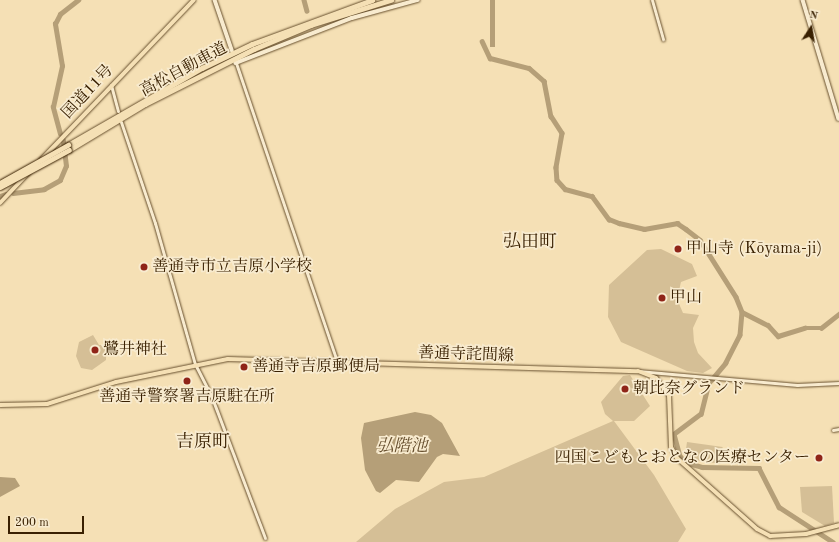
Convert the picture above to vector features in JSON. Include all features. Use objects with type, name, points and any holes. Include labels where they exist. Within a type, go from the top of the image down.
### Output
[{"type":"highway","name":"高松自動車道","points":[[0,183],[69,148],[195,72],[252,44],[372,0]]},
{"type":"highway","name":"高松自動車道","points":[[0,187],[158,97],[254,49],[311,25],[391,0]]},
{"type":"main road","name":"国道11号","points":[[0,203],[111,85],[194,0]]},
{"type":"main road","points":[[215,0],[232,50]]},
{"type":"main road","points":[[236,61],[352,18],[418,0]]},
{"type":"main road","points":[[803,0],[839,119]]},
{"type":"main road","name":"善通寺詫間線","points":[[0,405],[47,404],[116,382],[195,364],[228,359],[638,371],[656,378],[669,394],[671,447],[682,465],[763,534],[820,531],[839,525]]},
{"type":"street","points":[[652,0],[663,39]]},
{"type":"street","points":[[236,61],[337,362]]},
{"type":"street","points":[[111,85],[118,111]]},
{"type":"street","points":[[120,122],[155,223],[195,364],[211,394],[265,538]]},
{"type":"street","points":[[638,371],[661,371],[797,385],[839,384]]},
{"type":"street","points":[[656,378],[661,371]]},
{"type":"street","points":[[833,430],[839,430]]},
{"type":"shaded area","points":[[661,249],[692,264],[697,276],[681,282],[677,299],[683,313],[699,315],[693,328],[694,342],[698,353],[712,368],[703,373],[687,371],[621,342],[608,317],[609,285],[647,250]]},
{"type":"shaded area","points":[[93,335],[99,345],[106,345],[106,360],[92,370],[81,368],[76,356],[79,342]]},
{"type":"shaded area","points":[[630,375],[650,406],[634,421],[614,421],[654,475],[686,529],[678,542],[356,542],[395,509],[444,482],[484,477],[613,421],[605,414],[601,402],[623,376]]},
{"type":"shaded area","points":[[687,442],[723,447],[720,464],[685,459]]},
{"type":"shaded area","points":[[832,486],[834,523],[825,526],[802,512],[800,487]]},
{"type":"water","points":[[490,0],[495,0],[495,47],[490,47]]},
{"type":"water","name":"弘階池","points":[[415,412],[431,415],[442,423],[460,456],[443,454],[437,457],[419,482],[396,480],[380,493],[376,491],[365,470],[361,438],[364,423]]},
{"type":"water","points":[[0,477],[15,478],[20,486],[0,497]]},
{"type":"waterway","points":[[60,134],[53,107],[62,66],[55,24],[60,14],[78,0]]},
{"type":"waterway","points":[[304,0],[307,11]]},
{"type":"waterway","points":[[482,41],[490,58],[529,68],[544,81],[551,116],[562,133],[556,167],[557,180],[565,189],[592,196],[609,219],[619,223],[644,229],[677,223],[700,240],[736,297],[742,312],[740,335],[726,363],[709,383],[701,414],[674,434],[680,456],[685,462],[702,467],[759,468],[779,507],[833,542]]},
{"type":"waterway","points":[[13,193],[44,189],[60,180],[66,166],[63,140]]},
{"type":"waterway","points":[[0,196],[6,194]]},
{"type":"waterway","points":[[742,312],[768,325],[778,336],[805,328],[821,328],[839,314]]},
{"type":"place","name":"甲山寺 (Kōyama-ji)","points":[[678,249]]},
{"type":"place","name":"善通寺市立吉原小学校","points":[[144,267]]},
{"type":"place","name":"甲山","points":[[662,298]]},
{"type":"place","name":"鷺井神社","points":[[95,350]]},
{"type":"place","name":"善通寺吉原郵便局","points":[[244,367]]},
{"type":"place","name":"善通寺警察署吉原駐在所","points":[[187,381]]},
{"type":"place","name":"朝比奈グランド","points":[[625,389]]},
{"type":"place","name":"四国こどもとおとなの医療センター","points":[[819,458]]},
{"type":"district","name":"弘田町","points":[[530,242]]},
{"type":"district","name":"吉原町","points":[[203,442]]}]
